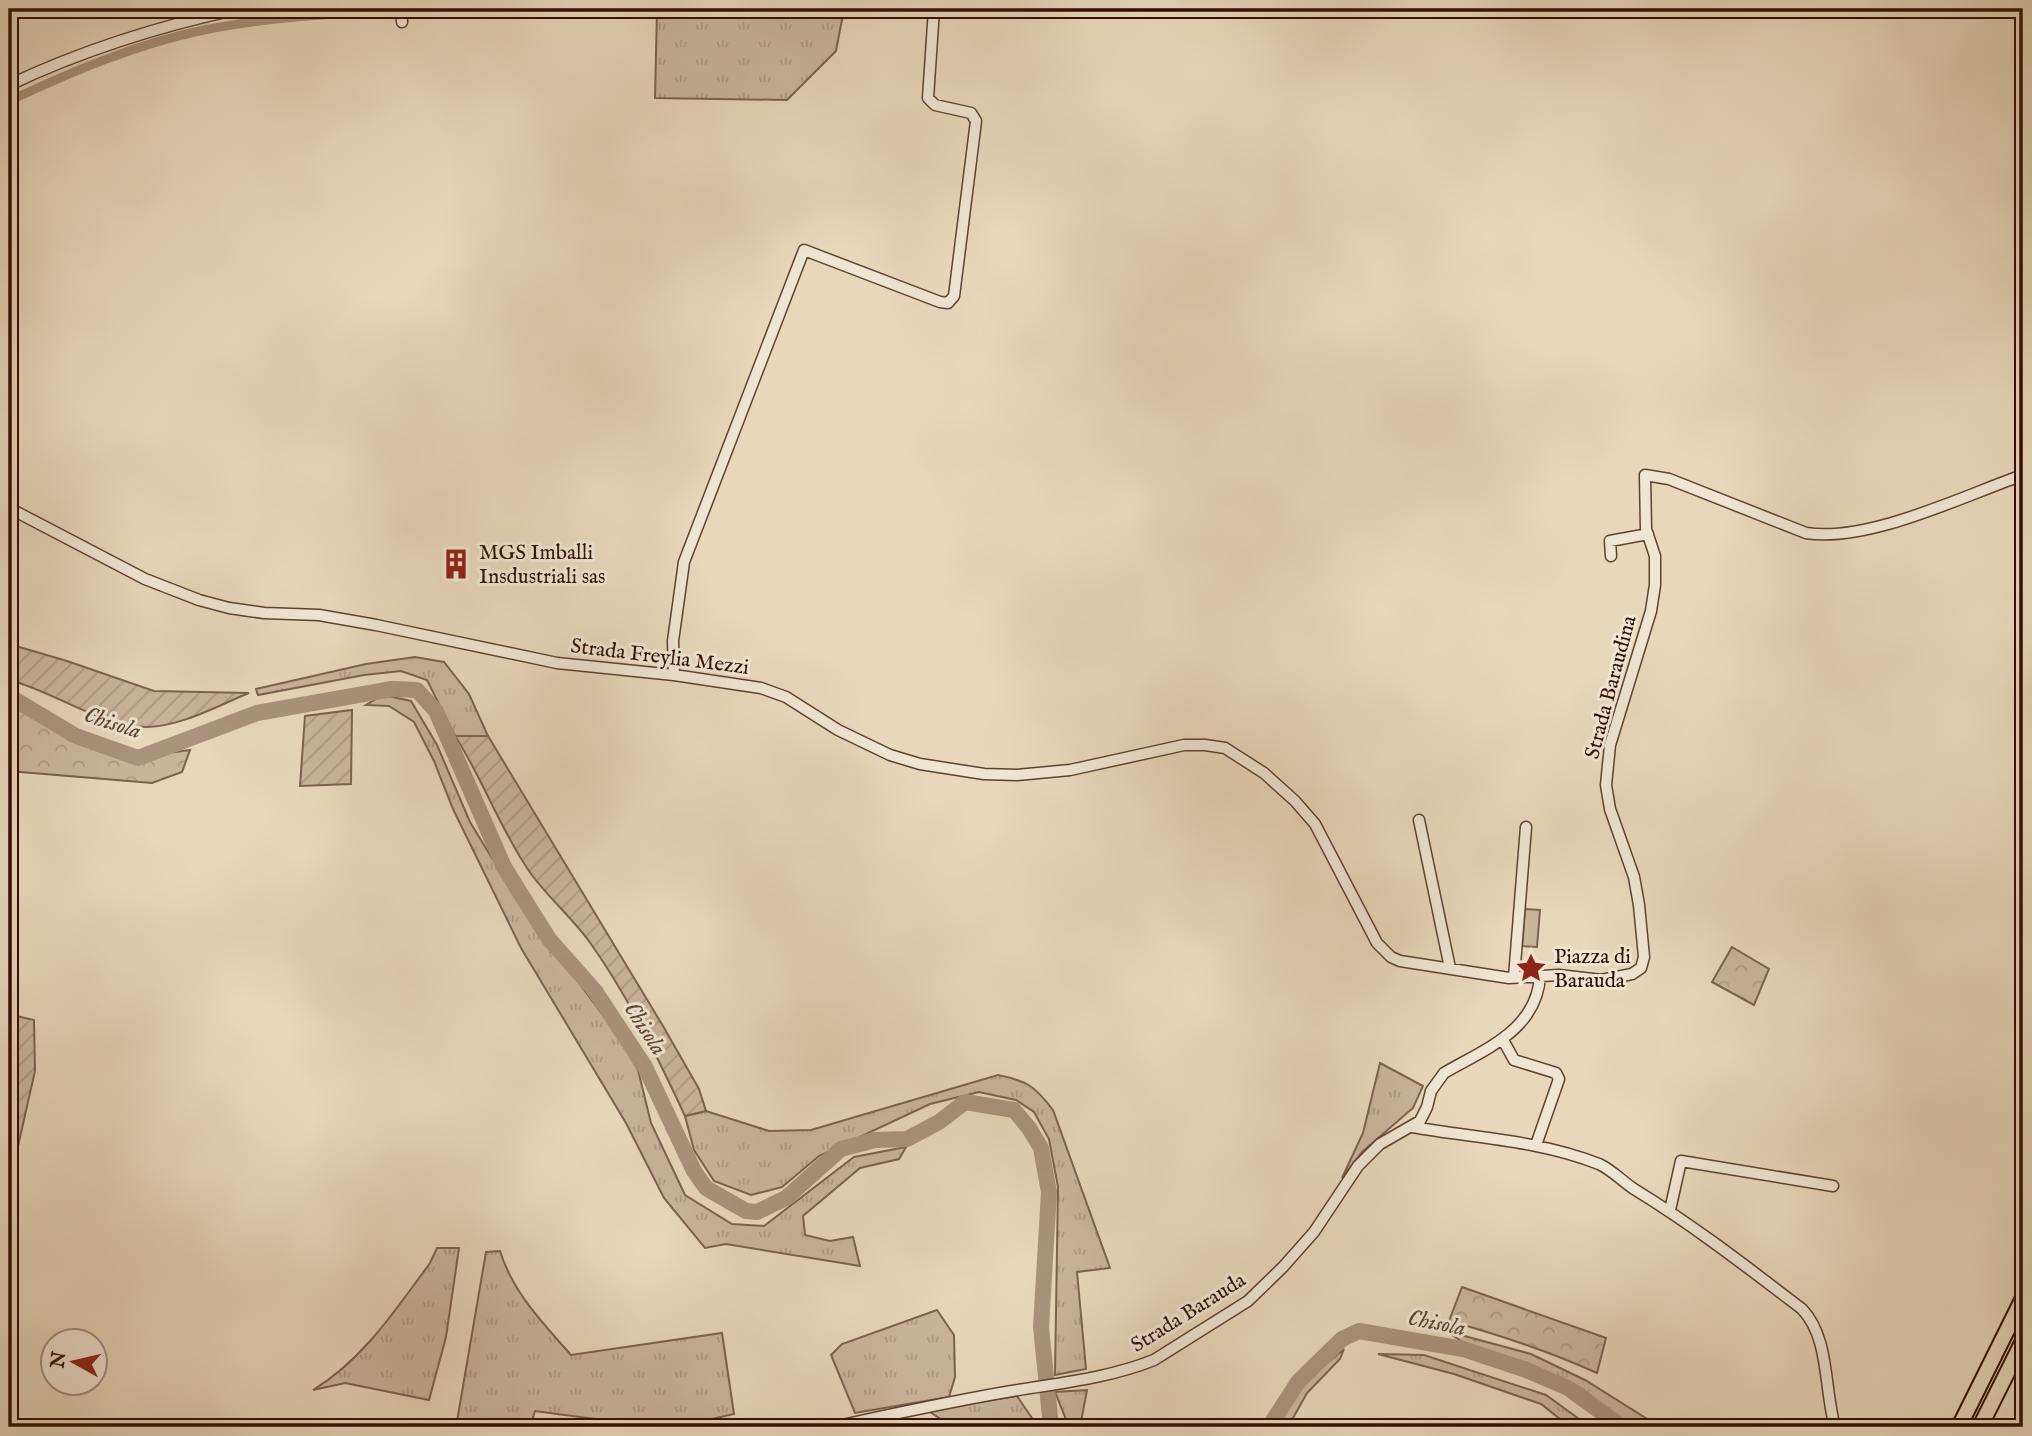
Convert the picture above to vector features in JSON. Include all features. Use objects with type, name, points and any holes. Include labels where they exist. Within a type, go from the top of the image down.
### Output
[{"type":"highway","points":[[1959,1427],[2023,1298]]},
{"type":"highway","points":[[1980,1427],[2023,1340]]},
{"type":"main road","points":[[47,1427],[59,1427]]},
{"type":"street","points":[[9,85],[52,65],[115,42],[184,21],[239,9]]},
{"type":"street","points":[[401,9],[402,22]]},
{"type":"street","points":[[674,675],[673,640],[684,562],[804,250],[940,302],[948,303],[954,296],[976,121],[971,113],[935,105],[928,98],[934,9]]},
{"type":"street","name":"Strada Baraudina","points":[[1540,976],[1582,976],[1601,980],[1632,974],[1641,968],[1644,957],[1634,877],[1610,809],[1606,785],[1610,745],[1651,611],[1655,585],[1655,556],[1648,534],[1645,475],[1669,479],[1806,533],[1837,535],[1887,525],[2023,475]]},
{"type":"street","name":"Strada Freylia Mezzi","points":[[9,508],[145,579],[198,600],[264,613],[319,615],[557,663],[674,675],[761,688],[786,697],[838,730],[890,755],[954,770],[1017,775],[1070,770],[1184,746],[1225,748],[1264,773],[1295,801],[1315,824],[1377,943],[1391,957],[1400,961],[1514,977],[1540,976]]},
{"type":"street","points":[[1611,556],[1610,541],[1648,534]]},
{"type":"street","points":[[1419,820],[1450,968]]},
{"type":"street","points":[[1514,977],[1526,827]]},
{"type":"street","points":[[1412,1127],[1420,1121],[1431,1091],[1444,1073],[1503,1040],[1519,1026],[1536,997],[1540,976]]},
{"type":"street","points":[[1503,1040],[1514,1060],[1556,1073],[1559,1079],[1535,1145]]},
{"type":"street","points":[[1412,1127],[1535,1145],[1600,1165],[1670,1210],[1813,1320],[1835,1427]]},
{"type":"street","name":"Strada Barauda","points":[[833,1427],[1009,1391],[1103,1376],[1154,1360],[1248,1301],[1283,1268],[1314,1232],[1358,1166],[1380,1144],[1412,1127]]},
{"type":"street","points":[[1670,1210],[1682,1161],[1833,1186]]},
{"type":"green space","points":[[657,9],[844,9],[836,51],[787,100],[655,98]]},
{"type":"green space","points":[[9,644],[154,691],[249,693],[173,723],[147,727],[129,725],[95,715],[9,680]]},
{"type":"green space","points":[[415,657],[444,662],[469,694],[488,736],[455,736],[427,680],[401,671],[364,675],[258,695],[256,689],[366,664]]},
{"type":"green space","points":[[383,695],[411,701],[437,745],[470,822],[520,904],[617,1034],[638,1070],[651,1123],[685,1195],[732,1224],[764,1226],[854,1157],[906,1147],[899,1159],[860,1168],[803,1216],[805,1235],[830,1241],[853,1237],[860,1266],[726,1244],[705,1248],[664,1198],[626,1123],[521,948],[414,722],[389,706],[366,705]]},
{"type":"green space","points":[[9,698],[69,740],[138,757],[190,750],[182,772],[152,783],[9,771]]},
{"type":"green space","points":[[352,710],[351,784],[300,786],[305,716]]},
{"type":"green space","points":[[455,736],[488,736],[663,1026],[699,1089],[706,1111],[685,1116],[618,985],[584,934],[529,871]]},
{"type":"green space","points":[[1525,909],[1540,910],[1537,947],[1522,946]]},
{"type":"green space","points":[[1732,947],[1769,969],[1754,1005],[1712,982]]},
{"type":"green space","points":[[12,1015],[34,1020],[35,1071],[9,1186],[9,1028]]},
{"type":"green space","points":[[1380,1063],[1423,1086],[1413,1108],[1362,1152],[1342,1178],[1363,1133]]},
{"type":"green space","points":[[998,1075],[1030,1086],[1053,1110],[1110,1268],[1077,1272],[1086,1369],[1055,1375],[1058,1187],[1049,1139],[1034,1112],[1016,1100],[979,1092],[930,1104],[819,1156],[782,1187],[751,1195],[714,1181],[694,1150],[685,1116],[706,1111],[769,1131],[811,1130]]},
{"type":"green space","points":[[437,1248],[459,1248],[446,1337],[429,1400],[345,1383],[313,1390],[348,1364],[378,1332],[430,1263]]},
{"type":"green space","points":[[500,1251],[521,1294],[571,1355],[722,1333],[734,1414],[676,1427],[603,1427],[602,1420],[535,1411],[530,1427],[456,1427],[486,1252]]},
{"type":"green space","points":[[1462,1287],[1606,1338],[1597,1373],[1524,1344],[1449,1321]]},
{"type":"green space","points":[[937,1310],[954,1335],[955,1377],[949,1397],[855,1413],[831,1355],[842,1344]]},
{"type":"green space","points":[[1446,1331],[1531,1354],[1585,1380],[1660,1427],[1632,1427],[1579,1387],[1527,1363],[1464,1343]]},
{"type":"green space","points":[[1344,1349],[1340,1359],[1307,1393],[1288,1427],[1272,1427],[1301,1385]]},
{"type":"green space","points":[[1378,1354],[1424,1355],[1546,1395],[1590,1427],[1570,1427],[1541,1404],[1454,1374]]},
{"type":"green space","points":[[1087,1390],[1080,1427],[1069,1427],[1055,1392]]},
{"type":"green space","points":[[1017,1396],[1038,1427],[953,1427],[927,1410]]},
{"type":"waterway","points":[[9,101],[104,60],[204,30],[281,19],[411,9]]},
{"type":"waterway","name":"Chisola","points":[[9,696],[76,736],[138,758],[257,713],[392,689],[417,690],[436,711],[504,867],[549,939],[595,991],[645,1067],[694,1171],[706,1188],[746,1211],[757,1212],[786,1198],[841,1149],[875,1140],[907,1139],[939,1122],[965,1102],[1014,1110],[1041,1148],[1049,1192],[1041,1327],[1051,1427]]},
{"type":"waterway","name":"Chisola","points":[[1269,1427],[1298,1382],[1342,1339],[1359,1331],[1463,1349],[1526,1370],[1568,1388],[1622,1427]]},
{"type":"place","name":"MGS Imballi Insdustriali sas","points":[[456,564]]},
{"type":"place","name":"Piazza di Barauda","points":[[1531,968]]}]
